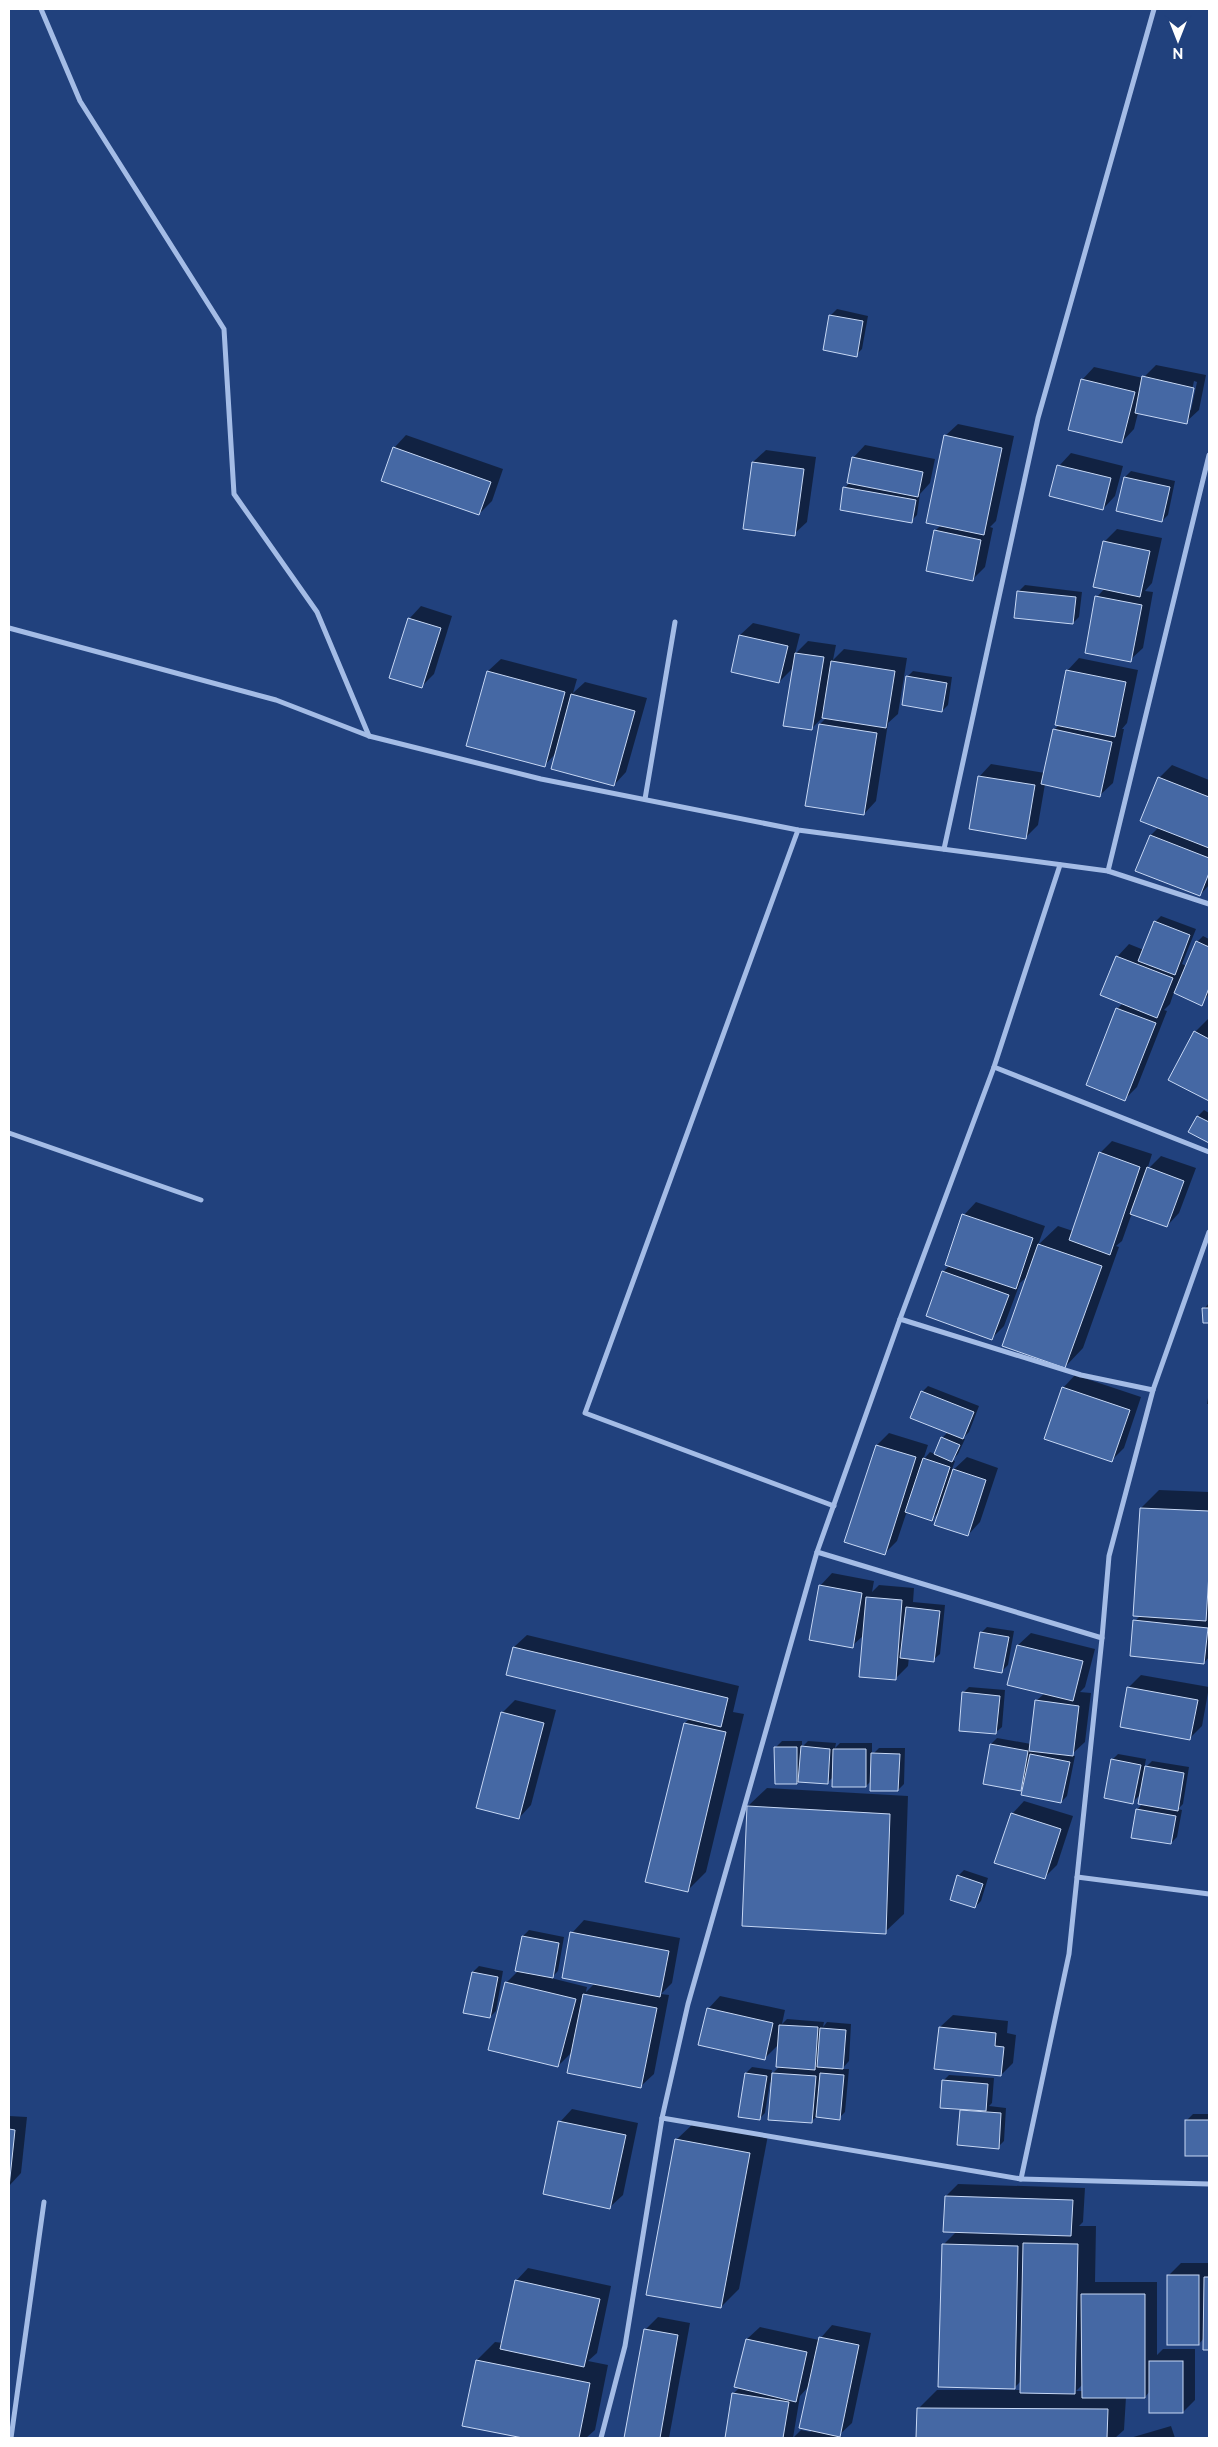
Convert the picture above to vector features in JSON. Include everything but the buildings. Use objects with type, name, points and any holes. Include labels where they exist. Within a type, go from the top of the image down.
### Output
[{"type":"street","points":[[41,9],[80,101],[224,329],[234,494],[317,612],[368,736]]},
{"type":"street","points":[[944,849],[1038,418],[1154,9]]},
{"type":"street","points":[[1108,871],[1209,455]]},
{"type":"street","points":[[645,799],[675,622]]},
{"type":"street","points":[[9,628],[276,700],[368,736],[541,779],[798,830],[1108,871],[1209,904]]},
{"type":"street","points":[[798,830],[585,1413],[834,1506]]},
{"type":"street","points":[[601,2438],[625,2346],[662,2118],[688,2004],[817,1552],[900,1319],[994,1067],[1060,865]]},
{"type":"street","points":[[994,1067],[1209,1152]]},
{"type":"street","points":[[9,1133],[201,1200]]},
{"type":"street","points":[[1021,2179],[1069,1954],[1109,1556],[1153,1390],[1209,1232]]},
{"type":"street","points":[[900,1319],[1082,1375],[1153,1390]]},
{"type":"street","points":[[817,1552],[1102,1638]]},
{"type":"street","points":[[1077,1877],[1209,1894]]},
{"type":"street","points":[[662,2118],[1021,2179],[1209,2184]]},
{"type":"street","points":[[11,2438],[44,2202]]}]
